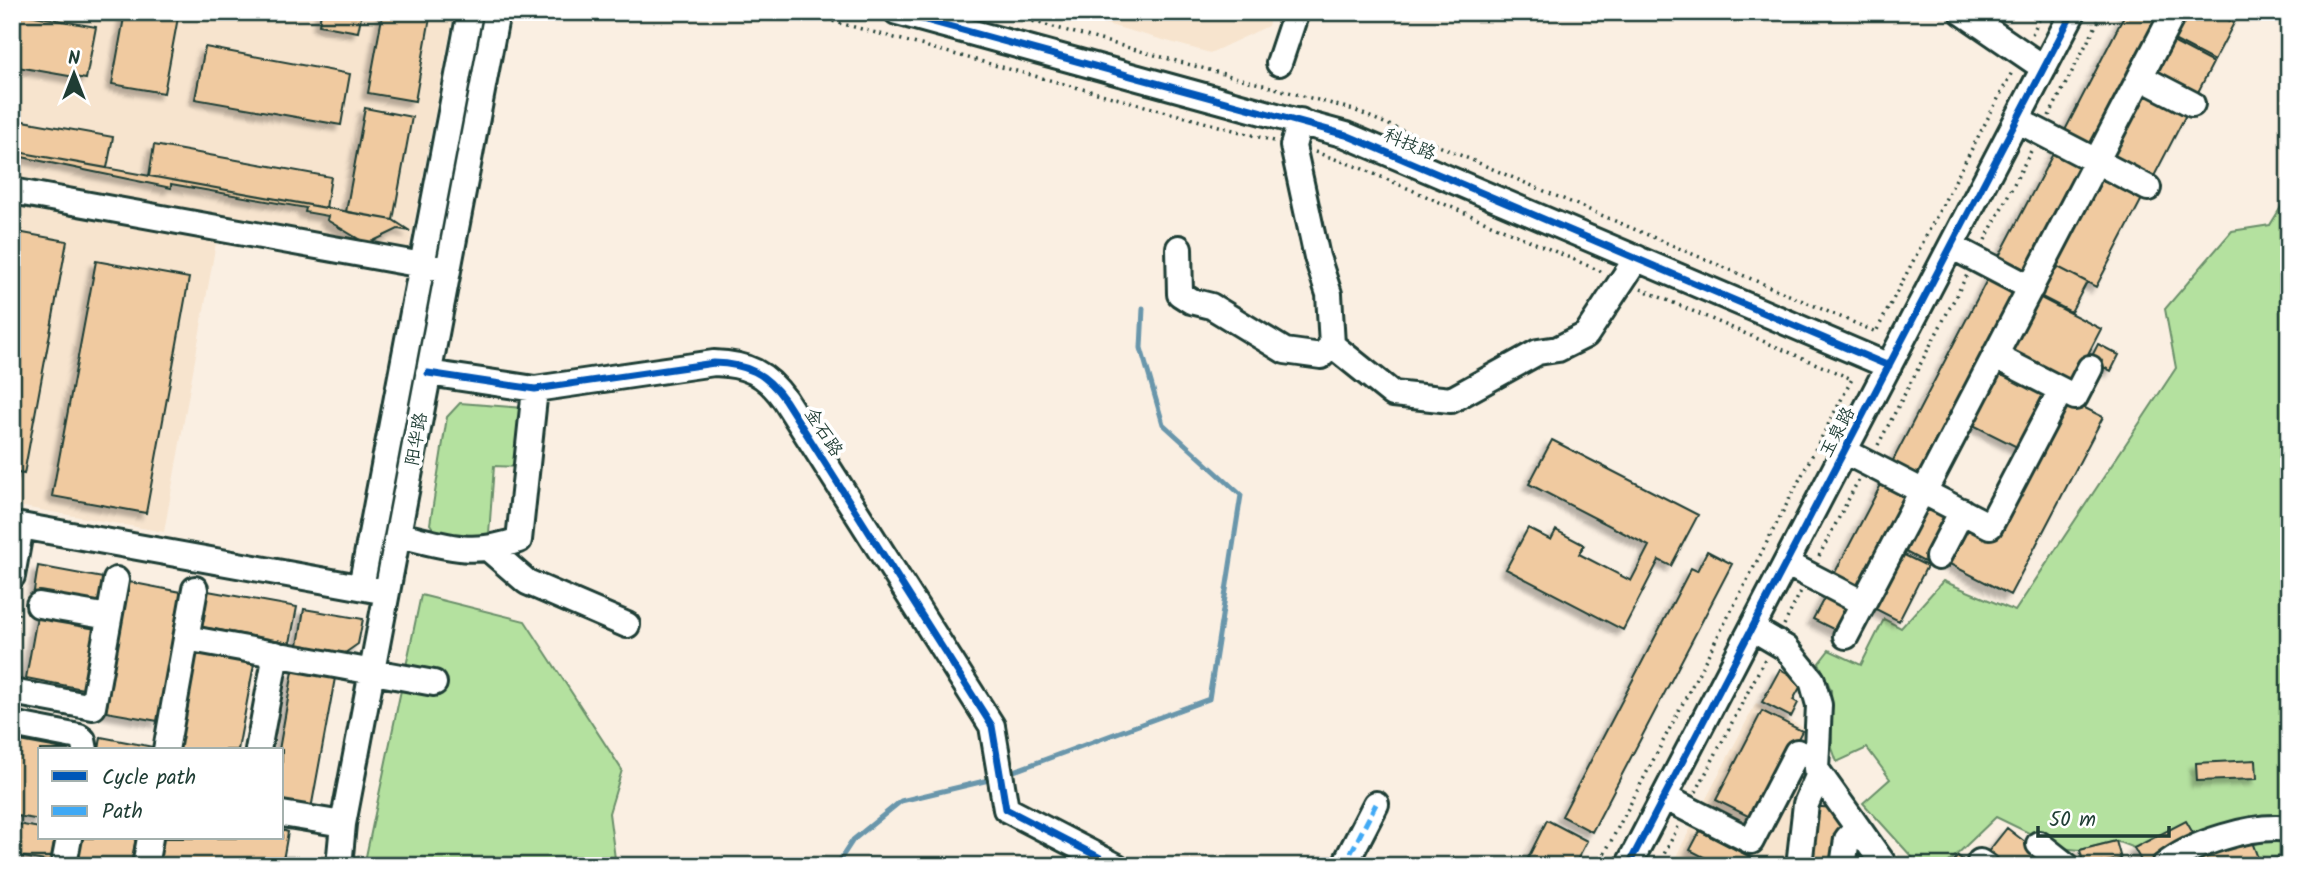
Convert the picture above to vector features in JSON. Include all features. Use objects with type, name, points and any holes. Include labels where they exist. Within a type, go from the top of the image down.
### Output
[{"type":"street","name":"阳华路","points":[[361,587],[470,12]]},
{"type":"street","name":"阳华路","points":[[339,866],[343,824],[497,12]]},
{"type":"street","name":"科技路","points":[[897,12],[1300,121],[1388,151],[1889,366]]},
{"type":"street","points":[[1279,63],[1296,12]]},
{"type":"street","points":[[1962,12],[2043,68]]},
{"type":"street","name":"玉泉路","points":[[1628,866],[2073,12]]},
{"type":"street","points":[[1846,636],[2174,12]]},
{"type":"street","points":[[2140,77],[2192,104]]},
{"type":"street","points":[[2017,120],[2148,188]]},
{"type":"street","points":[[1300,121],[1293,146],[1317,257],[1329,293],[1332,345],[1393,394],[1451,400],[1538,352],[1558,349],[1586,335],[1637,258]]},
{"type":"street","points":[[12,191],[448,270]]},
{"type":"street","points":[[1951,246],[2031,288]]},
{"type":"street","points":[[1179,248],[1181,294],[1191,301],[1211,306],[1286,351],[1321,356],[1332,345]]},
{"type":"street","points":[[1995,356],[2075,397],[2090,368]]},
{"type":"street","name":"金石路","points":[[428,373],[534,389],[714,363],[736,364],[757,371],[773,383],[992,726],[1006,809],[1116,866]]},
{"type":"street","points":[[399,536],[463,549],[490,550],[519,540],[534,389]]},
{"type":"street","points":[[1844,451],[1990,526],[2061,390]]},
{"type":"street","points":[[1938,557],[1962,511]]},
{"type":"street","points":[[12,576],[22,526],[387,592]]},
{"type":"street","points":[[490,550],[527,582],[627,625]]},
{"type":"street","points":[[1786,563],[1863,603]]},
{"type":"street","points":[[12,692],[93,707],[116,580]]},
{"type":"street","points":[[166,748],[195,589]]},
{"type":"street","points":[[39,604],[109,617]]},
{"type":"street","points":[[1752,628],[1776,640],[1796,658],[1815,688],[1820,718],[1815,759],[1819,774],[1885,866]]},
{"type":"street","points":[[186,638],[434,683]]},
{"type":"street","points":[[258,748],[276,654]]},
{"type":"street","points":[[12,724],[79,737],[83,740],[85,748]]},
{"type":"street","points":[[1664,797],[1751,841],[1797,752]]},
{"type":"street","points":[[1799,866],[1806,804],[1819,774]]},
{"type":"street","points":[[1344,866],[1376,804]]},
{"type":"street","points":[[284,814],[343,824]]},
{"type":"street","points":[[1843,866],[1847,839],[1857,828]]},
{"type":"street","points":[[2164,866],[2203,843],[2258,828],[2289,829]]},
{"type":"street","points":[[64,864],[69,840]]},
{"type":"street","points":[[145,866],[150,840]]},
{"type":"street","points":[[2039,844],[2067,866]]},
{"type":"path","points":[[799,12],[1293,146],[1358,167],[1609,275]]},
{"type":"path","points":[[1876,332],[2043,12]]},
{"type":"path","points":[[2046,123],[2103,12]]},
{"type":"path","points":[[1872,456],[2033,148]]},
{"type":"path","points":[[1598,866],[1852,379],[1634,286]]},
{"type":"path","points":[[1658,866],[1866,468]]},
{"type":"shaded area","points":[[12,12],[454,12],[404,276],[216,243],[164,532],[12,505]]},
{"type":"shaded area","points":[[1063,12],[1272,12],[1268,26],[1210,53]]},
{"type":"shaded area","points":[[1756,703],[1814,733],[1794,866],[1671,866]]},
{"type":"green space","points":[[2289,194],[2289,854],[2259,861],[2249,834],[2134,848],[2116,841],[2080,850],[2060,848],[1996,817],[1945,866],[1920,866],[1863,803],[1890,779],[1867,748],[1837,762],[1832,748],[1831,690],[1819,663],[1829,650],[1861,665],[1884,619],[1901,628],[1943,581],[2015,611],[2176,368],[2165,309],[2232,231],[2270,225]]},
{"type":"green space","points":[[460,403],[524,408],[520,467],[494,466],[489,534],[477,541],[438,536],[430,524],[447,417]]},
{"type":"green space","points":[[421,595],[525,621],[622,770],[609,813],[616,866],[364,866]]},
{"type":"building","points":[[12,12],[96,27],[86,79],[12,66]]},
{"type":"building","points":[[125,12],[179,12],[164,93],[112,84]]},
{"type":"building","points":[[321,12],[362,12],[358,32],[319,25]]},
{"type":"building","points":[[383,12],[431,12],[415,101],[368,93]]},
{"type":"building","points":[[2126,12],[2165,12],[2093,152],[2062,136]]},
{"type":"building","points":[[2183,12],[2213,12],[2234,23],[2214,61],[2170,38]]},
{"type":"building","points":[[2213,12],[2240,12],[2234,23]]},
{"type":"building","points":[[2169,40],[2213,63],[2194,100],[2149,77]]},
{"type":"building","points":[[205,47],[350,74],[341,125],[195,99]]},
{"type":"building","points":[[2146,84],[2190,107],[2151,182],[2107,159]]},
{"type":"building","points":[[365,108],[412,117],[393,220],[346,212]]},
{"type":"building","points":[[12,119],[113,137],[107,168],[12,151]]},
{"type":"building","points":[[12,119],[19,120],[14,151],[12,151]]},
{"type":"building","points":[[154,145],[331,177],[326,208],[149,176]]},
{"type":"building","points":[[2056,148],[2086,163],[2026,280],[1995,264]]},
{"type":"building","points":[[12,151],[393,220],[410,231],[398,229],[367,244],[327,220],[328,216],[305,212],[306,208],[171,184],[171,188],[17,156],[16,160],[12,159]]},
{"type":"building","points":[[2101,171],[2145,193],[2096,287],[2052,264]]},
{"type":"building","points":[[12,231],[67,241],[24,474],[12,472]]},
{"type":"building","points":[[96,261],[189,278],[146,513],[52,496]]},
{"type":"building","points":[[2052,264],[2087,282],[2071,312],[2036,294]]},
{"type":"building","points":[[1991,272],[2022,288],[1919,484],[1889,468]]},
{"type":"building","points":[[2035,295],[2101,329],[2070,389],[2004,355]]},
{"type":"building","points":[[2098,344],[2119,355],[2111,371],[2090,360]]},
{"type":"building","points":[[2000,364],[2051,391],[2021,449],[1969,423]]},
{"type":"building","points":[[2065,398],[2103,417],[2010,595],[1942,560],[1964,518],[1995,533]]},
{"type":"building","points":[[1552,440],[1698,515],[1671,566],[1659,560],[1623,630],[1506,569],[1528,528],[1551,540],[1556,530],[1584,545],[1579,554],[1631,581],[1649,546],[1529,484]]},
{"type":"building","points":[[1885,477],[1915,492],[1860,597],[1830,582]]},
{"type":"building","points":[[1924,497],[1955,513],[1928,564],[1898,548]]},
{"type":"building","points":[[1707,551],[1732,564],[1592,832],[1562,816],[1691,568],[1697,571]]},
{"type":"building","points":[[1896,551],[1927,566],[1899,621],[1868,605]]},
{"type":"building","points":[[38,566],[103,578],[98,609],[33,597]]},
{"type":"building","points":[[129,582],[181,592],[158,721],[106,712]]},
{"type":"building","points":[[1829,589],[1857,603],[1841,633],[1813,619]]},
{"type":"building","points":[[208,591],[297,607],[290,643],[202,627]]},
{"type":"building","points":[[304,609],[363,619],[358,644],[345,653],[298,645]]},
{"type":"building","points":[[38,611],[95,621],[83,689],[26,678]]},
{"type":"building","points":[[197,653],[254,664],[238,748],[179,748]]},
{"type":"building","points":[[1780,669],[1803,682],[1793,700],[1798,703],[1791,717],[1762,702]]},
{"type":"building","points":[[293,671],[335,678],[311,809],[284,804],[284,748],[279,748]]},
{"type":"building","points":[[1762,711],[1802,731],[1756,820],[1716,800]]},
{"type":"building","points":[[101,737],[153,747],[153,748],[99,748]]},
{"type":"building","points":[[20,741],[58,748],[38,748],[38,820],[12,815],[12,781]]},
{"type":"building","points":[[2256,760],[2257,779],[2197,781],[2196,763]]},
{"type":"building","points":[[1810,806],[1845,809],[1839,866],[1805,863]]},
{"type":"building","points":[[1547,820],[1587,841],[1574,866],[1524,866]]},
{"type":"building","points":[[2186,821],[2197,840],[2144,866],[2134,848]]},
{"type":"building","points":[[12,823],[38,828],[38,840],[55,840],[51,862],[12,855]]},
{"type":"building","points":[[2007,828],[2056,866],[1996,866],[1984,857]]},
{"type":"building","points":[[284,831],[288,832],[282,866],[158,866],[163,840],[284,840]]},
{"type":"building","points":[[1700,831],[1758,861],[1756,866],[1721,866],[1690,850]]},
{"type":"building","points":[[2249,834],[2259,861],[2244,866],[2176,866]]},
{"type":"building","points":[[82,840],[136,840],[131,866],[77,866]]},
{"type":"building","points":[[2116,841],[2121,859],[2084,866],[2080,850]]},
{"type":"building","points":[[1958,856],[1971,866],[1950,866]]},
{"type":"building","points":[[2289,856],[2289,866],[2262,866]]},
{"type":"waterway","points":[[1006,774],[1209,699],[1241,495],[1163,424],[1141,348],[1143,308]]},
{"type":"waterway","points":[[836,866],[853,840],[901,801],[993,779]]},
{"type":"marked path","points":[[1344,866],[1376,804]]},
{"type":"cycle path","points":[[897,12],[1346,135],[1889,366]]},
{"type":"cycle path","points":[[1628,866],[2073,12]]},
{"type":"cycle path","points":[[428,373],[535,389],[714,363],[736,365],[763,377],[785,400],[992,726],[1006,809],[1116,866]]}]
